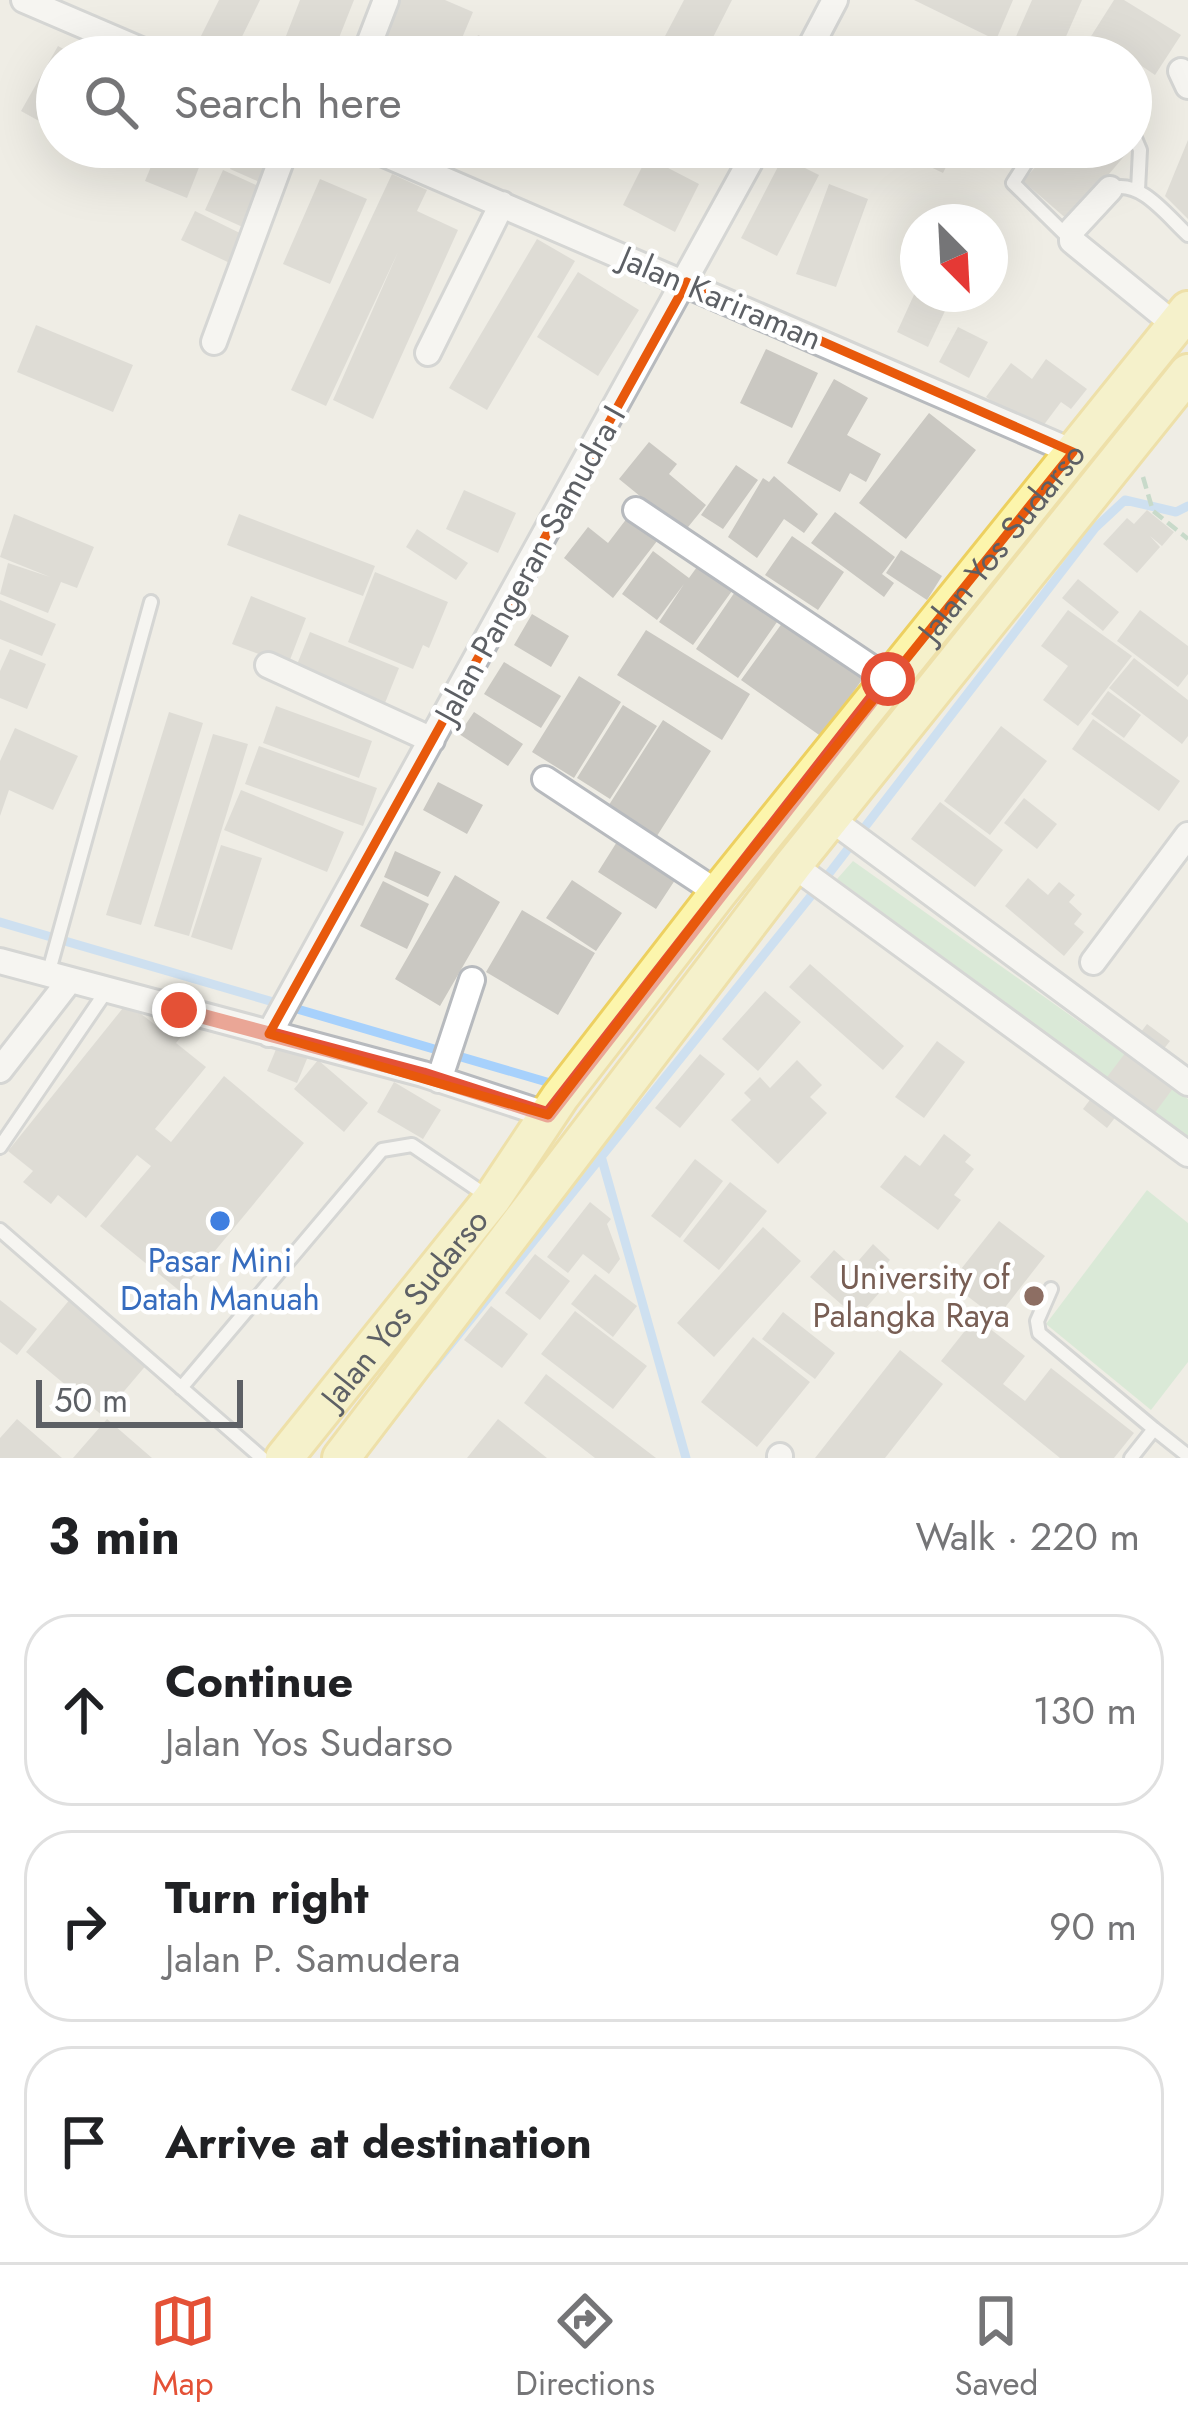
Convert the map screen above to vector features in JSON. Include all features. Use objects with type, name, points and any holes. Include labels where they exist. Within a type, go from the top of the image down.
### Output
[{"type":"main road","name":"Jalan Yos Sudarso","points":[[284,1458],[492,1199],[562,1095],[718,893],[1181,318]]},
{"type":"main road","name":"Jalan Yos Sudarso","points":[[341,1458],[793,865],[1188,374]]},
{"type":"street","points":[[24,0],[108,36]]},
{"type":"street","points":[[372,36],[386,0]]},
{"type":"street","points":[[816,36],[835,0]]},
{"type":"street","points":[[214,342],[278,168]]},
{"type":"street","name":"Jalan Kariraman","points":[[418,168],[1073,452]]},
{"type":"street","name":"Jalan Pangeran Samudra I","points":[[268,1034],[747,168]]},
{"type":"street","points":[[1110,189],[1072,230],[1072,241],[1181,318]]},
{"type":"street","points":[[428,353],[502,203]]},
{"type":"street","points":[[636,510],[888,679]]},
{"type":"street","points":[[268,665],[432,740]]},
{"type":"street","points":[[544,778],[718,893]]},
{"type":"street","points":[[831,819],[1188,1083]]},
{"type":"street","points":[[1093,962],[1188,836]]},
{"type":"street","points":[[793,865],[1188,1154]]},
{"type":"street","points":[[0,961],[439,1080],[562,1095]]},
{"type":"street","points":[[0,1070],[59,976]]},
{"type":"street","points":[[439,1080],[472,980]]},
{"type":"lane","points":[[1023,168],[1013,183],[1072,241]]},
{"type":"lane","points":[[1138,190],[1139,168]]},
{"type":"lane","points":[[1110,189],[1122,184],[1138,190],[1188,235]]},
{"type":"lane","points":[[59,976],[63,915],[151,602]]},
{"type":"lane","points":[[0,1147],[107,990]]},
{"type":"lane","points":[[181,1388],[382,1150],[412,1145],[492,1199]]},
{"type":"lane","points":[[0,1230],[262,1458]]},
{"type":"lane","points":[[1051,1289],[1036,1321],[1039,1333],[1188,1456]]},
{"type":"lane","points":[[1131,1458],[1154,1429]]},
{"type":"path","points":[[1152,493],[1153,511],[1188,539]]},
{"type":"highlighted area","points":[[687,282],[1073,452],[718,893],[548,1115],[269,1034]]},
{"type":"green space","points":[[853,861],[1188,1099],[1188,1137],[837,879]]},
{"type":"green space","points":[[1147,1190],[1188,1223],[1188,1362],[1151,1410],[1046,1324]]},
{"type":"building","points":[[219,0],[260,0],[242,36],[201,36]]},
{"type":"building","points":[[300,0],[354,0],[340,36],[286,36]]},
{"type":"building","points":[[400,0],[445,0],[473,12],[463,36],[385,36]]},
{"type":"building","points":[[684,0],[732,0],[714,36],[665,36]]},
{"type":"building","points":[[914,0],[1013,0],[998,36],[988,36]]},
{"type":"building","points":[[1032,0],[1082,0],[1066,36],[1016,36]]},
{"type":"building","points":[[1114,0],[1124,0],[1181,35],[1155,75],[1152,36],[1091,36]]},
{"type":"building","points":[[36,85],[36,119],[21,111]]},
{"type":"building","points":[[1188,140],[1188,219],[1165,196]]},
{"type":"building","points":[[150,168],[199,168],[187,198],[145,181]]},
{"type":"building","points":[[230,168],[271,168],[264,184]]},
{"type":"building","points":[[642,168],[668,168],[699,184],[675,232],[623,205]]},
{"type":"building","points":[[777,168],[805,168],[819,175],[777,256],[741,238]]},
{"type":"building","points":[[1034,168],[1114,168],[1069,221],[1023,181]]},
{"type":"building","points":[[223,170],[265,189],[247,229],[205,210]]},
{"type":"building","points":[[392,174],[427,190],[417,211],[458,230],[373,419],[333,400],[398,252],[326,406],[291,390]]},
{"type":"building","points":[[320,179],[367,199],[330,284],[283,264]]},
{"type":"building","points":[[829,184],[868,199],[836,287],[796,274]]},
{"type":"building","points":[[195,211],[248,237],[234,265],[181,240]]},
{"type":"building","points":[[537,239],[575,261],[487,410],[449,388]]},
{"type":"building","points":[[578,272],[639,310],[598,376],[537,337]]},
{"type":"building","points":[[906,312],[945,312],[928,347],[897,332]]},
{"type":"building","points":[[36,325],[133,365],[113,412],[17,372]]},
{"type":"building","points":[[958,327],[988,342],[969,378],[939,362]]},
{"type":"building","points":[[766,349],[818,373],[792,428],[740,403]]},
{"type":"building","points":[[1046,359],[1087,389],[1071,409],[1061,402],[1037,434],[986,397],[1011,363],[1032,379]]},
{"type":"building","points":[[834,379],[868,398],[847,435],[881,454],[866,482],[850,473],[840,492],[787,463]]},
{"type":"building","points":[[929,413],[976,450],[906,539],[859,503]]},
{"type":"building","points":[[649,442],[677,464],[669,474],[706,505],[684,532],[619,479]]},
{"type":"building","points":[[736,465],[758,480],[723,529],[701,515]]},
{"type":"building","points":[[774,476],[818,514],[804,533],[784,519],[757,558],[728,537],[763,478],[769,482]]},
{"type":"building","points":[[464,490],[516,513],[498,553],[446,529]]},
{"type":"building","points":[[634,509],[664,532],[613,598],[564,558],[588,527],[608,543]]},
{"type":"building","points":[[1147,510],[1174,532],[1162,546],[1150,536],[1160,547],[1137,573],[1103,544],[1127,518],[1134,524]]},
{"type":"building","points":[[835,512],[895,557],[882,574],[894,583],[884,597],[811,543]]},
{"type":"building","points":[[14,514],[94,547],[77,588],[61,582],[48,613],[0,594],[8,563],[50,577],[0,557]]},
{"type":"building","points":[[239,514],[375,566],[363,596],[227,545]]},
{"type":"building","points":[[417,529],[468,563],[456,580],[406,547]]},
{"type":"building","points":[[792,536],[844,572],[818,610],[765,575]]},
{"type":"building","points":[[901,550],[942,576],[927,600],[886,573]]},
{"type":"building","points":[[653,551],[689,578],[702,560],[737,584],[693,645],[659,622],[684,584],[657,620],[622,594]]},
{"type":"building","points":[[375,572],[448,602],[429,648],[423,645],[413,669],[348,642]]},
{"type":"building","points":[[1078,579],[1119,612],[1103,631],[1062,598]]},
{"type":"building","points":[[741,583],[784,612],[738,678],[696,649]]},
{"type":"building","points":[[251,596],[306,618],[288,665],[232,644]]},
{"type":"building","points":[[0,600],[56,624],[42,656],[0,639]]},
{"type":"building","points":[[1068,610],[1132,656],[1078,726],[1043,700],[1068,666],[1041,646]]},
{"type":"building","points":[[1140,610],[1188,646],[1188,674],[1178,687],[1117,641]]},
{"type":"building","points":[[532,614],[569,636],[551,667],[514,645]]},
{"type":"building","points":[[788,615],[868,671],[822,737],[741,680]]},
{"type":"building","points":[[646,630],[750,694],[722,740],[617,675]]},
{"type":"building","points":[[310,632],[399,668],[385,703],[296,667]]},
{"type":"building","points":[[10,649],[46,664],[27,709],[0,698],[0,671]]},
{"type":"building","points":[[1134,658],[1188,700],[1188,736],[1182,744],[1109,688]]},
{"type":"building","points":[[504,662],[561,696],[541,728],[484,694]]},
{"type":"building","points":[[579,676],[621,702],[574,778],[532,752]]},
{"type":"building","points":[[1108,691],[1141,715],[1124,738],[1091,714]]},
{"type":"building","points":[[623,705],[657,726],[610,799],[577,778]]},
{"type":"building","points":[[276,706],[372,741],[359,778],[263,743]]},
{"type":"building","points":[[169,712],[203,723],[141,925],[106,915]]},
{"type":"building","points":[[474,712],[523,744],[508,766],[459,734]]},
{"type":"building","points":[[1093,719],[1180,781],[1159,811],[1072,749]]},
{"type":"building","points":[[663,720],[711,751],[655,839],[607,808]]},
{"type":"building","points":[[1001,726],[1047,761],[990,835],[944,801]]},
{"type":"building","points":[[15,728],[78,756],[53,810],[9,790],[0,816],[0,761]]},
{"type":"building","points":[[213,734],[248,744],[189,936],[154,926]]},
{"type":"building","points":[[259,746],[377,788],[363,826],[245,784]]},
{"type":"building","points":[[438,782],[483,805],[467,834],[423,810]]},
{"type":"building","points":[[241,790],[344,832],[327,872],[224,830]]},
{"type":"building","points":[[1024,798],[1057,824],[1037,849],[1004,823]]},
{"type":"building","points":[[940,802],[1003,850],[975,887],[911,839]]},
{"type":"building","points":[[620,837],[679,874],[656,909],[598,872]]},
{"type":"building","points":[[221,845],[262,858],[232,950],[191,937]]},
{"type":"building","points":[[395,851],[441,872],[428,897],[384,877]]},
{"type":"building","points":[[455,875],[500,902],[440,1006],[395,979]]},
{"type":"building","points":[[1028,878],[1048,895],[1059,882],[1075,895],[1069,902],[1082,914],[1074,924],[1084,932],[1064,956],[1005,906]]},
{"type":"building","points":[[572,880],[622,913],[596,951],[546,918]]},
{"type":"building","points":[[383,881],[429,904],[407,949],[360,926]]},
{"type":"building","points":[[522,910],[595,953],[558,1015],[486,972]]},
{"type":"building","points":[[810,964],[904,1046],[883,1070],[789,987]]},
{"type":"building","points":[[765,991],[801,1022],[758,1071],[722,1039]]},
{"type":"building","points":[[127,1003],[158,1027],[166,1017],[185,1032],[176,1043],[206,1067],[155,1129],[171,1142],[224,1076],[304,1143],[181,1292],[100,1226],[151,1166],[137,1155],[86,1218],[58,1195],[51,1204],[23,1182],[33,1171],[8,1151]]},
{"type":"building","points":[[1147,1024],[1170,1041],[1149,1068],[1174,1087],[1154,1114],[1131,1097],[1107,1128],[1083,1109]]},
{"type":"building","points":[[937,1041],[965,1062],[924,1118],[895,1097]]},
{"type":"building","points":[[279,1042],[309,1054],[297,1083],[267,1071]]},
{"type":"building","points":[[700,1054],[725,1074],[680,1128],[655,1108]]},
{"type":"building","points":[[318,1060],[368,1103],[344,1132],[294,1089]]},
{"type":"building","points":[[797,1060],[822,1085],[810,1097],[827,1113],[778,1164],[731,1120],[751,1100],[744,1093],[760,1077],[770,1088]]},
{"type":"building","points":[[394,1082],[441,1110],[423,1139],[377,1112]]},
{"type":"building","points":[[944,1134],[971,1155],[965,1162],[974,1169],[954,1195],[961,1200],[938,1230],[880,1187],[905,1155],[920,1166]]},
{"type":"building","points":[[695,1159],[723,1181],[680,1238],[651,1216]]},
{"type":"building","points":[[730,1182],[767,1211],[719,1270],[683,1241]]},
{"type":"building","points":[[590,1202],[611,1219],[607,1224],[620,1259],[609,1274],[583,1254],[568,1273],[547,1257]]},
{"type":"building","points":[[999,1221],[1045,1256],[989,1328],[1025,1356],[1003,1384],[1025,1401],[1051,1368],[1134,1433],[1114,1458],[1060,1458],[941,1361],[983,1308],[950,1283]]},
{"type":"building","points":[[763,1227],[801,1261],[714,1357],[677,1323]]},
{"type":"building","points":[[873,1244],[890,1260],[870,1283],[880,1292],[857,1318],[810,1277],[834,1250],[853,1267]]},
{"type":"building","points":[[535,1254],[570,1281],[540,1320],[505,1293]]},
{"type":"building","points":[[595,1274],[637,1306],[613,1337],[571,1304]]},
{"type":"building","points":[[71,1298],[148,1363],[103,1416],[26,1352]]},
{"type":"building","points":[[0,1300],[37,1329],[17,1355],[0,1342]]},
{"type":"building","points":[[491,1306],[528,1334],[502,1368],[464,1340]]},
{"type":"building","points":[[575,1311],[647,1366],[613,1409],[541,1354]]},
{"type":"building","points":[[783,1312],[835,1353],[815,1379],[762,1339]]},
{"type":"building","points":[[753,1337],[810,1382],[757,1447],[701,1402]]},
{"type":"building","points":[[900,1350],[943,1384],[885,1458],[815,1458]]},
{"type":"building","points":[[546,1374],[656,1458],[595,1458],[524,1403]]},
{"type":"building","points":[[17,1419],[62,1458],[0,1458],[0,1438]]},
{"type":"building","points":[[107,1419],[152,1458],[73,1458]]},
{"type":"building","points":[[498,1419],[547,1458],[467,1458]]},
{"type":"waterway","points":[[433,1366],[831,871],[1095,528],[1125,500],[1176,512],[1188,506]]},
{"type":"waterway","points":[[0,922],[557,1085]]},
{"type":"waterway","points":[[601,1156],[686,1458]]},
{"type":"place","name":"Pasar Mini Datah Manuah","points":[[220,1221]]},
{"type":"place","name":"University of Palangka Raya","points":[[1034,1296]]},
{"type":"route","points":[[179,1010],[423,1075],[548,1115],[888,679]]}]
